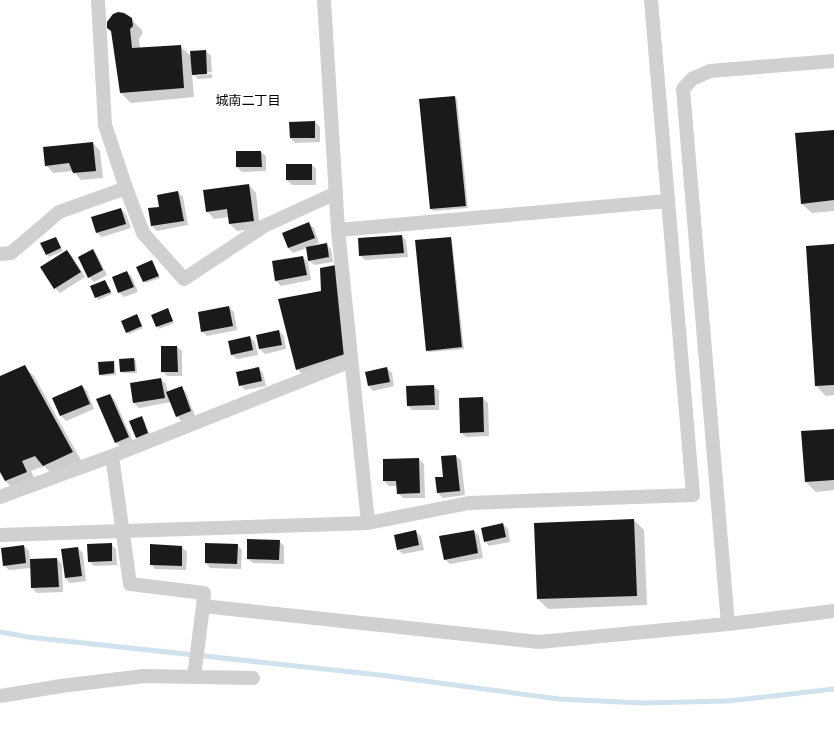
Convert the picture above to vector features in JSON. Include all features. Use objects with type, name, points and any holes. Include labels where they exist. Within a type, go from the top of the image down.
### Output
[{"type":"street","points":[[98,0],[105,125],[143,233],[184,279],[264,226],[336,193]]},
{"type":"street","points":[[324,0],[338,230],[368,523]]},
{"type":"street","points":[[0,535],[368,523],[469,503],[693,495],[651,0]]},
{"type":"street","points":[[728,624],[683,89],[692,79],[710,71],[834,61]]},
{"type":"street","points":[[0,254],[11,253],[59,212],[126,188]]},
{"type":"street","points":[[338,230],[668,201]]},
{"type":"street","points":[[0,497],[112,456],[351,361]]},
{"type":"street","points":[[112,456],[130,584],[204,593],[194,677]]},
{"type":"street","points":[[203,606],[539,642],[728,624],[834,611]]},
{"type":"street","points":[[0,696],[61,686],[144,676],[253,678]]},
{"type":"building","points":[[118,12],[124,13],[132,18],[133,26],[130,29],[132,48],[181,45],[184,88],[120,93],[111,31],[107,28],[107,22],[113,14]]},
{"type":"building","points":[[206,50],[207,74],[192,75],[190,51]]},
{"type":"building","points":[[455,96],[466,206],[430,209],[419,99]]},
{"type":"building","points":[[315,121],[315,138],[290,138],[289,122]]},
{"type":"building","points":[[834,130],[834,200],[801,204],[795,133]]},
{"type":"building","points":[[93,142],[96,171],[73,173],[69,163],[45,166],[43,147]]},
{"type":"building","points":[[236,151],[261,151],[262,167],[236,167]]},
{"type":"building","points":[[286,164],[312,164],[312,180],[286,180]]},
{"type":"building","points":[[249,184],[254,221],[229,224],[227,209],[206,212],[203,190]]},
{"type":"building","points":[[178,191],[184,221],[151,226],[148,208],[159,207],[157,195]]},
{"type":"building","points":[[121,208],[126,224],[96,233],[91,217]]},
{"type":"building","points":[[309,222],[315,238],[288,248],[282,233]]},
{"type":"building","points":[[402,235],[404,253],[359,256],[358,238]]},
{"type":"building","points":[[56,237],[61,248],[46,255],[40,243]]},
{"type":"building","points":[[451,237],[462,347],[426,351],[415,240]]},
{"type":"building","points":[[327,243],[329,257],[308,261],[306,247]]},
{"type":"building","points":[[834,244],[834,385],[815,386],[806,246]]},
{"type":"building","points":[[93,249],[103,270],[88,278],[78,257]]},
{"type":"building","points":[[67,250],[81,272],[54,289],[40,267]]},
{"type":"building","points":[[303,256],[307,275],[275,281],[272,261]]},
{"type":"building","points":[[152,260],[159,276],[143,282],[136,267]]},
{"type":"building","points":[[336,265],[348,353],[296,370],[278,299],[321,291],[320,268]]},
{"type":"building","points":[[127,271],[134,287],[118,293],[112,277]]},
{"type":"building","points":[[105,280],[111,292],[95,298],[90,286]]},
{"type":"building","points":[[229,306],[233,326],[201,332],[198,312]]},
{"type":"building","points":[[168,308],[173,321],[156,327],[151,315]]},
{"type":"building","points":[[137,314],[142,326],[126,333],[121,321]]},
{"type":"building","points":[[279,330],[282,345],[259,349],[256,335]]},
{"type":"building","points":[[250,336],[253,350],[231,355],[228,341]]},
{"type":"building","points":[[161,346],[177,346],[178,372],[161,372]]},
{"type":"building","points":[[134,358],[135,371],[120,372],[119,359]]},
{"type":"building","points":[[114,361],[114,373],[99,375],[98,362]]},
{"type":"building","points":[[25,365],[73,452],[43,466],[35,456],[22,461],[27,472],[5,481],[0,472],[0,376]]},
{"type":"building","points":[[259,367],[262,381],[239,386],[236,372]]},
{"type":"building","points":[[387,367],[390,382],[368,386],[365,372]]},
{"type":"building","points":[[161,378],[165,398],[133,403],[130,383]]},
{"type":"building","points":[[82,385],[90,404],[60,416],[52,398]]},
{"type":"building","points":[[434,385],[435,405],[407,406],[406,386]]},
{"type":"building","points":[[182,386],[191,411],[176,417],[166,392]]},
{"type":"building","points":[[110,394],[129,437],[115,443],[96,399]]},
{"type":"building","points":[[483,397],[484,432],[460,433],[459,398]]},
{"type":"building","points":[[142,416],[148,433],[136,438],[129,421]]},
{"type":"building","points":[[834,429],[834,480],[805,482],[801,431]]},
{"type":"building","points":[[456,455],[460,491],[437,493],[435,477],[443,477],[441,456]]},
{"type":"building","points":[[419,458],[420,493],[397,494],[396,481],[383,481],[383,459]]},
{"type":"building","points":[[634,519],[637,596],[537,599],[534,523]]},
{"type":"building","points":[[503,523],[506,537],[484,542],[481,528]]},
{"type":"building","points":[[416,530],[419,545],[397,550],[394,535]]},
{"type":"building","points":[[474,530],[478,553],[444,560],[439,536]]},
{"type":"building","points":[[247,539],[280,540],[279,560],[247,559]]},
{"type":"building","points":[[112,543],[112,561],[88,562],[87,544]]},
{"type":"building","points":[[205,543],[238,544],[237,564],[205,563]]},
{"type":"building","points":[[150,544],[182,546],[182,566],[150,565]]},
{"type":"building","points":[[24,545],[26,563],[3,566],[1,548]]},
{"type":"building","points":[[78,547],[82,576],[65,578],[61,549]]},
{"type":"building","points":[[57,558],[59,587],[31,588],[30,559]]},
{"type":"waterway","points":[[0,632],[28,637],[380,675],[559,699],[642,703],[728,701],[834,689]]},
{"type":"district","name":"城南二丁目","points":[[248,100]]}]
